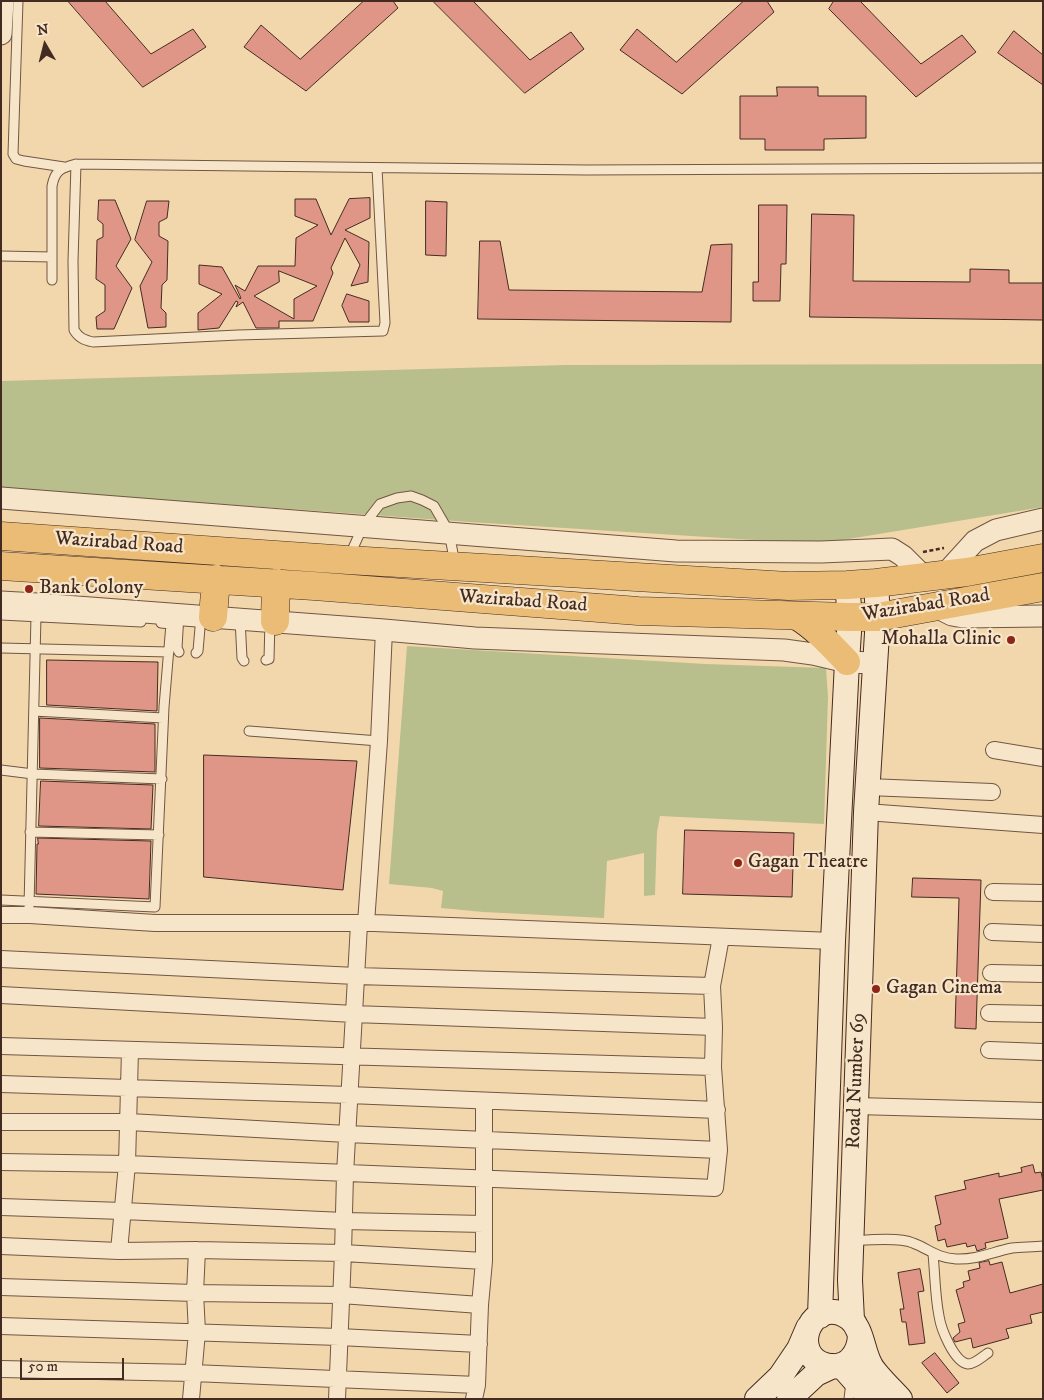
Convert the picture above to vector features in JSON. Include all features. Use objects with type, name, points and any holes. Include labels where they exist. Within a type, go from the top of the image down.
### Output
[{"type":"highway","name":"Wazirabad Road","points":[[1,536],[456,567],[780,586],[876,583],[967,572],[1043,558]]},
{"type":"highway","name":"Wazirabad Road","points":[[1,566],[276,583],[638,611],[796,616],[878,617],[1043,587]]},
{"type":"highway","points":[[207,616],[216,580]]},
{"type":"highway","points":[[273,621],[276,583]]},
{"type":"main road","name":"Road Number 69","points":[[856,1328],[850,1280],[866,812],[878,617],[876,583]]},
{"type":"main road","name":"Road Number 69","points":[[814,1321],[846,662],[850,617],[847,585]]},
{"type":"main road","points":[[796,616],[820,633],[846,662]]},
{"type":"main road","points":[[871,1399],[844,1377],[811,1356],[806,1341],[806,1334],[814,1321],[828,1312],[837,1312],[845,1315],[856,1328],[870,1365],[900,1399]]},
{"type":"main road","points":[[757,1399],[780,1377],[799,1349],[814,1321]]},
{"type":"main road","points":[[844,1377],[849,1361],[856,1354],[860,1345],[856,1328]]},
{"type":"main road","points":[[789,1399],[816,1374],[844,1377]]},
{"type":"street","points":[[1,34],[3,1]]},
{"type":"street","points":[[1,498],[676,551],[821,552],[892,549],[934,575],[975,541],[996,530],[1043,519]]},
{"type":"street","points":[[1,602],[273,621],[475,638],[784,650],[813,654],[846,662],[874,663]]},
{"type":"street","points":[[934,606],[952,615],[963,617],[1043,616]]},
{"type":"street","points":[[337,1399],[351,1056],[356,976],[379,741],[384,630]]},
{"type":"street","points":[[994,750],[1043,758]]},
{"type":"street","points":[[868,787],[992,792]]},
{"type":"street","points":[[866,812],[1043,825]]},
{"type":"street","points":[[993,892],[1043,894]]},
{"type":"street","points":[[1,915],[29,908],[155,923],[362,923],[833,941]]},
{"type":"street","points":[[992,932],[1043,934]]},
{"type":"street","points":[[1,1162],[127,1164],[715,1188],[718,1150],[713,1066],[712,986],[721,937]]},
{"type":"street","points":[[1,959],[356,976],[712,986]]},
{"type":"street","points":[[991,973],[1043,974]]},
{"type":"street","points":[[1,995],[354,1014],[714,1027]]},
{"type":"street","points":[[989,1013],[1043,1014]]},
{"type":"street","points":[[1,1046],[713,1066]]},
{"type":"street","points":[[120,1251],[127,1164],[130,1050]]},
{"type":"street","points":[[989,1050],[1043,1052]]},
{"type":"street","points":[[1,1084],[349,1095],[717,1110]]},
{"type":"street","points":[[1,1369],[193,1373],[338,1379],[475,1392],[484,1261],[484,1101]]},
{"type":"street","points":[[856,1106],[1043,1111]]},
{"type":"street","points":[[1,1122],[128,1122],[347,1134],[718,1150]]},
{"type":"street","points":[[1,1207],[344,1221],[484,1224]]},
{"type":"street","points":[[1,1246],[120,1251],[197,1250],[343,1253],[484,1261]]},
{"type":"street","points":[[191,1399],[197,1332],[195,1294],[197,1250]]},
{"type":"street","points":[[1,1287],[195,1294],[341,1295],[480,1305]]},
{"type":"street","points":[[1,1326],[339,1337],[478,1344]]},
{"type":"lane","points":[[18,1],[13,154],[16,159],[24,161],[64,167],[76,164],[586,170],[1043,168]]},
{"type":"lane","points":[[76,164],[73,261],[74,330],[78,336],[93,342],[383,331],[385,323],[377,168]]},
{"type":"lane","points":[[52,280],[52,186],[54,177],[64,167]]},
{"type":"lane","points":[[1,256],[52,257]]},
{"type":"lane","points":[[348,560],[363,526],[380,504],[397,498],[411,496],[434,506],[449,532],[456,567]]},
{"type":"lane","points":[[178,614],[177,648],[179,652]]},
{"type":"lane","points":[[1,615],[171,624],[164,718],[155,906],[29,908],[1,900]]},
{"type":"lane","points":[[29,908],[36,616]]},
{"type":"lane","points":[[196,652],[198,651],[207,616]]},
{"type":"lane","points":[[240,619],[242,658],[244,661]]},
{"type":"lane","points":[[266,660],[269,659],[273,621]]},
{"type":"lane","points":[[1,648],[169,652]]},
{"type":"lane","points":[[34,711],[164,718]]},
{"type":"lane","points":[[249,731],[379,741]]},
{"type":"lane","points":[[1,770],[33,774],[162,779]]},
{"type":"lane","points":[[30,832],[159,835]]},
{"type":"lane","points":[[852,1241],[894,1240],[912,1242],[933,1254],[945,1258],[973,1259],[1012,1248],[1043,1246]]},
{"type":"lane","points":[[933,1254],[939,1316],[942,1328],[954,1353],[967,1364],[974,1363],[988,1352]]},
{"type":"green space","points":[[1043,364],[1043,507],[818,544],[469,522],[1,488],[1,381],[566,365]]},
{"type":"green space","points":[[407,646],[705,664],[826,668],[828,697],[824,824],[660,816],[657,832],[655,895],[644,896],[644,853],[607,861],[604,918],[441,908],[443,891],[432,888],[389,884]]},
{"type":"building","points":[[68,1],[105,1],[151,54],[193,29],[206,47],[143,87]]},
{"type":"building","points":[[364,1],[393,1],[398,8],[306,91],[244,47],[261,25],[300,59]]},
{"type":"building","points":[[433,1],[473,1],[530,60],[571,32],[584,49],[525,93]]},
{"type":"building","points":[[744,1],[767,1],[774,12],[682,94],[620,50],[637,29],[676,62]]},
{"type":"building","points":[[834,1],[860,1],[921,64],[962,35],[976,52],[916,97],[829,9]]},
{"type":"building","points":[[1014,31],[1043,55],[1043,85],[998,53]]},
{"type":"building","points":[[777,87],[818,87],[818,96],[866,96],[866,138],[824,139],[824,150],[765,150],[765,139],[740,139],[740,96],[777,96]]},
{"type":"building","points":[[370,198],[370,218],[345,230],[369,242],[368,282],[351,286],[360,265],[345,238],[331,268],[333,273],[313,321],[279,321],[279,328],[256,328],[243,302],[236,307],[238,302],[236,301],[219,328],[198,330],[198,313],[222,294],[199,284],[199,265],[222,267],[240,299],[235,285],[245,291],[258,266],[295,266],[296,238],[318,225],[295,216],[295,199],[316,199],[331,235],[349,199]],"holes":[[[279,271],[317,286],[294,299],[294,319],[254,296],[279,282]]]},
{"type":"building","points":[[99,200],[115,200],[131,239],[116,266],[132,288],[114,329],[97,329],[96,317],[105,311],[105,285],[96,279],[97,240],[103,237],[103,224],[98,220]]},
{"type":"building","points":[[147,201],[169,201],[167,218],[159,222],[159,236],[168,241],[167,280],[162,285],[161,308],[166,313],[166,327],[148,328],[140,286],[152,262],[135,240]]},
{"type":"building","points":[[426,201],[447,202],[446,256],[426,255]]},
{"type":"building","points":[[759,205],[787,205],[786,264],[781,264],[780,301],[753,301],[753,282],[758,282]]},
{"type":"building","points":[[812,214],[854,215],[853,281],[970,282],[970,269],[1009,270],[1009,283],[1043,283],[1043,320],[810,317]]},
{"type":"building","points":[[480,241],[500,241],[509,290],[702,292],[711,245],[732,244],[731,322],[478,319]]},
{"type":"building","points":[[347,294],[369,301],[369,322],[349,322],[342,306]]},
{"type":"building","points":[[47,660],[158,662],[157,711],[47,705]]},
{"type":"building","points":[[40,718],[155,724],[155,772],[40,768]]},
{"type":"building","points":[[204,755],[357,761],[343,890],[204,877]]},
{"type":"building","points":[[41,781],[153,785],[151,829],[39,826]]},
{"type":"building","name":"Gagan Theatre","points":[[685,830],[794,833],[792,897],[683,894]]},
{"type":"building","points":[[38,838],[151,841],[149,899],[36,894]]},
{"type":"building","points":[[913,878],[981,880],[976,1029],[955,1028],[959,898],[912,897]]},
{"type":"building","points":[[1033,1165],[1035,1173],[1041,1172],[1043,1190],[999,1199],[1008,1238],[985,1243],[986,1248],[977,1251],[975,1245],[967,1247],[966,1243],[947,1247],[945,1239],[938,1241],[935,1226],[941,1224],[935,1196],[966,1189],[964,1181],[999,1173],[999,1177],[1022,1172],[1021,1168]]},
{"type":"building","points":[[989,1261],[990,1265],[1002,1262],[1010,1293],[1043,1284],[1043,1312],[1030,1315],[1032,1323],[1006,1329],[1009,1338],[973,1348],[971,1338],[955,1342],[953,1338],[960,1332],[958,1324],[965,1322],[956,1290],[964,1287],[963,1282],[970,1280],[968,1271],[980,1268],[979,1263]]},
{"type":"building","points":[[920,1269],[924,1291],[918,1292],[925,1343],[909,1345],[906,1322],[902,1322],[900,1309],[904,1309],[898,1273]]},
{"type":"building","points":[[935,1353],[959,1383],[947,1393],[922,1363]]},
{"type":"place","name":"Bank Colony","points":[[29,589]]},
{"type":"place","name":"Mohalla Clinic","points":[[1011,640]]},
{"type":"place","name":"Gagan Theatre","points":[[738,863]]},
{"type":"place","name":"Gagan Cinema","points":[[876,989]]}]
